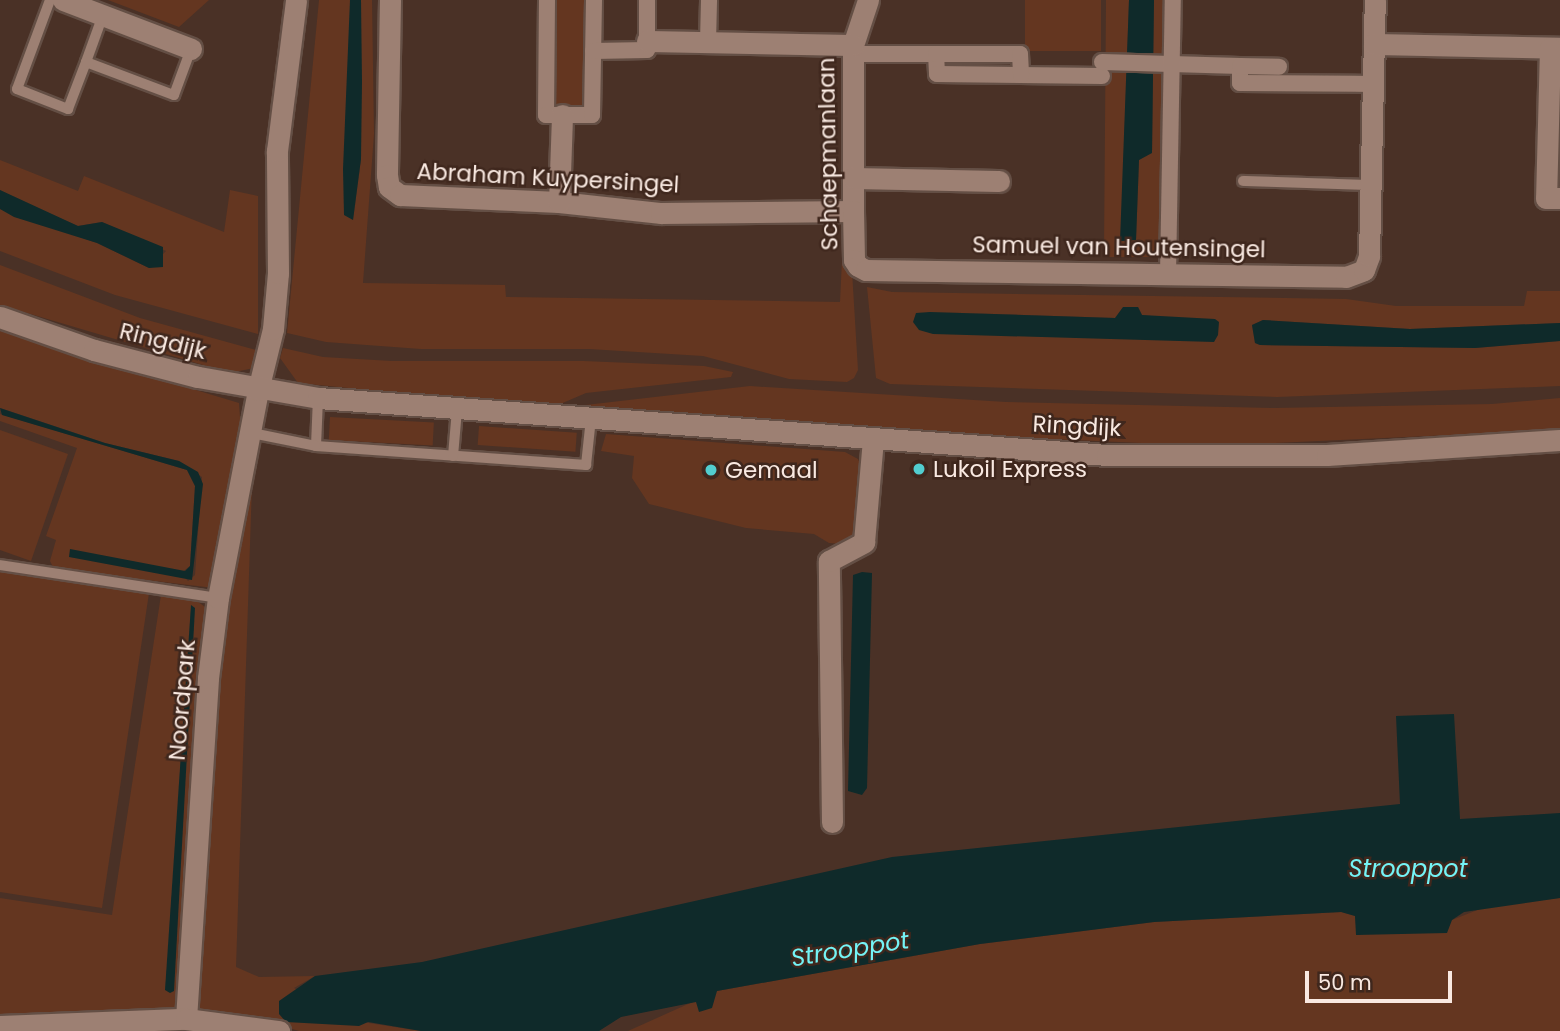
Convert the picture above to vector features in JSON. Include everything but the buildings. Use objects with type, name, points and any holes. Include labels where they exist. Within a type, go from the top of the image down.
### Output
[{"type":"street","points":[[63,0],[191,49]]},
{"type":"street","name":"Noordpark","points":[[186,1019],[208,678],[218,598],[247,432],[270,356],[274,329],[278,273],[276,150],[296,0]]},
{"type":"street","name":"Abraham Kuypersingel","points":[[390,0],[389,187],[411,199],[559,202],[661,213],[853,211]]},
{"type":"street","points":[[547,0],[546,115],[592,115],[594,0]]},
{"type":"street","points":[[593,51],[647,50],[647,0]]},
{"type":"street","points":[[708,42],[709,0]]},
{"type":"street","name":"Schaepmanlaan","points":[[858,266],[854,260],[853,49],[868,0]]},
{"type":"street","points":[[1168,274],[1173,0]]},
{"type":"street","points":[[1371,185],[1375,0]]},
{"type":"street","points":[[647,41],[936,54],[937,74],[1021,75],[1173,64],[1279,67]]},
{"type":"street","points":[[1374,44],[1555,48],[1546,198],[1560,198]]},
{"type":"street","points":[[1240,66],[1240,83],[1373,84]]},
{"type":"street","points":[[559,202],[562,115]]},
{"type":"street","points":[[853,177],[999,181]]},
{"type":"street","name":"Samuel van Houtensingel","points":[[858,266],[866,270],[1346,277],[1364,270],[1369,256],[1371,185]]},
{"type":"street","name":"Ringdijk","points":[[0,317],[94,350],[258,390],[318,398],[457,409],[1107,455],[1326,454],[1560,440]]},
{"type":"street","points":[[832,822],[829,561],[864,542],[873,440]]},
{"type":"street","points":[[0,1026],[186,1019],[279,1031]]},
{"type":"lane","points":[[50,0],[17,89],[68,108],[103,15]]},
{"type":"lane","points":[[86,62],[174,95],[191,49]]},
{"type":"lane","points":[[1243,181],[1371,185]]},
{"type":"lane","points":[[316,446],[318,398]]},
{"type":"lane","points":[[453,456],[457,409]]},
{"type":"lane","points":[[247,432],[316,446],[586,465],[591,418]]},
{"type":"lane","points":[[0,565],[218,598]]},
{"type":"shaded area","points":[[108,0],[209,0],[179,27]]},
{"type":"shaded area","points":[[319,0],[350,0],[353,220],[361,159],[361,0],[372,0],[374,134],[363,283],[505,285],[506,297],[840,302],[842,260],[852,271],[858,370],[854,378],[847,382],[789,379],[703,356],[589,349],[421,349],[326,342],[287,333]]},
{"type":"shaded area","points":[[554,0],[585,0],[585,109],[554,109]]},
{"type":"shaded area","points":[[1025,0],[1101,0],[1101,51],[1025,51]]},
{"type":"shaded area","points":[[1106,0],[1129,0],[1121,241],[1136,240],[1139,160],[1152,152],[1154,0],[1169,0],[1162,257],[1109,257],[1104,252]]},
{"type":"shaded area","points":[[0,160],[78,191],[84,176],[224,232],[230,190],[258,196],[258,334],[115,295],[0,251],[0,209],[97,243],[149,268],[166,251],[102,222],[78,226],[0,190]]},
{"type":"shaded area","points":[[0,265],[140,318],[256,350],[254,368],[230,373],[0,305]]},
{"type":"shaded area","points":[[867,287],[892,292],[1346,299],[1396,306],[1524,306],[1527,291],[1560,291],[1560,323],[1410,329],[1263,320],[1252,325],[1255,343],[1260,345],[1475,348],[1560,341],[1560,386],[1277,397],[890,384],[876,378]],"holes":[[[1138,307],[1142,315],[1219,323],[930,312],[1115,318]]]},
{"type":"shaded area","points":[[0,331],[239,403],[241,432],[214,588],[54,569],[50,561],[56,540],[46,536],[77,448],[0,421],[0,414],[187,470],[195,486],[190,566],[181,573],[188,581],[195,575],[202,477],[179,461],[105,443],[0,408]]},
{"type":"shaded area","points":[[283,348],[323,357],[392,361],[583,361],[704,366],[733,372],[731,377],[586,393],[551,408],[298,383],[280,358]]},
{"type":"shaded area","points":[[750,386],[1006,402],[1274,408],[1492,404],[1560,398],[1560,430],[1210,446],[895,432],[577,406]]},
{"type":"shaded area","points":[[330,417],[434,422],[433,445],[329,440]]},
{"type":"shaded area","points":[[479,426],[577,433],[575,452],[478,445]]},
{"type":"shaded area","points":[[0,430],[68,454],[31,561],[0,550]]},
{"type":"shaded area","points":[[606,434],[845,452],[858,459],[865,474],[861,535],[842,544],[829,543],[814,534],[746,528],[649,504],[632,478],[634,456],[601,451]]},
{"type":"shaded area","points":[[253,454],[236,967],[259,977],[315,976],[294,988],[362,1022],[421,1031],[299,1031],[275,1024],[255,1031],[0,1031],[0,898],[112,915],[161,595],[197,601],[205,607],[208,628],[197,688],[195,969],[219,678]]},
{"type":"shaded area","points":[[0,571],[149,593],[102,908],[0,892]]},
{"type":"shaded area","points":[[1560,898],[1560,1031],[628,1031],[717,991],[980,944],[1154,922],[1342,912],[1355,916],[1357,935],[1452,920],[1485,907]]},
{"type":"water","points":[[350,0],[361,0],[361,159],[353,220],[344,215],[343,169]]},
{"type":"water","points":[[1129,0],[1154,0],[1152,153],[1139,160],[1136,240],[1120,241]]},
{"type":"water","points":[[0,190],[78,226],[102,222],[163,247],[163,267],[149,268],[97,243],[14,217],[0,209]]},
{"type":"water","points":[[1123,307],[1138,307],[1142,315],[1215,319],[1219,322],[1218,335],[1214,342],[933,334],[919,330],[913,322],[916,313],[930,312],[1115,318]]},
{"type":"water","points":[[1263,320],[1410,329],[1560,323],[1560,341],[1475,348],[1260,345],[1255,343],[1252,325]]},
{"type":"water","points":[[0,408],[105,443],[179,461],[198,472],[203,484],[192,580],[69,557],[70,549],[185,571],[190,566],[195,486],[187,470],[2,415]]},
{"type":"water","points":[[872,573],[867,788],[862,795],[848,791],[853,575]]},
{"type":"water","points":[[191,605],[195,608],[174,991],[170,993],[165,990]]},
{"type":"water","name":"Strooppot","points":[[1454,714],[1460,819],[1560,813],[1560,898],[1464,912],[1452,920],[1447,933],[1356,935],[1355,916],[1341,912],[1154,922],[980,944],[717,991],[712,1008],[699,1012],[696,1002],[621,1017],[599,1031],[421,1031],[368,1022],[359,1026],[286,1022],[279,1014],[279,1001],[315,976],[422,962],[892,857],[1400,804],[1396,716]]},
{"type":"place","name":"Lukoil Express","points":[[919,469]]},
{"type":"place","name":"Gemaal","points":[[711,470]]}]
